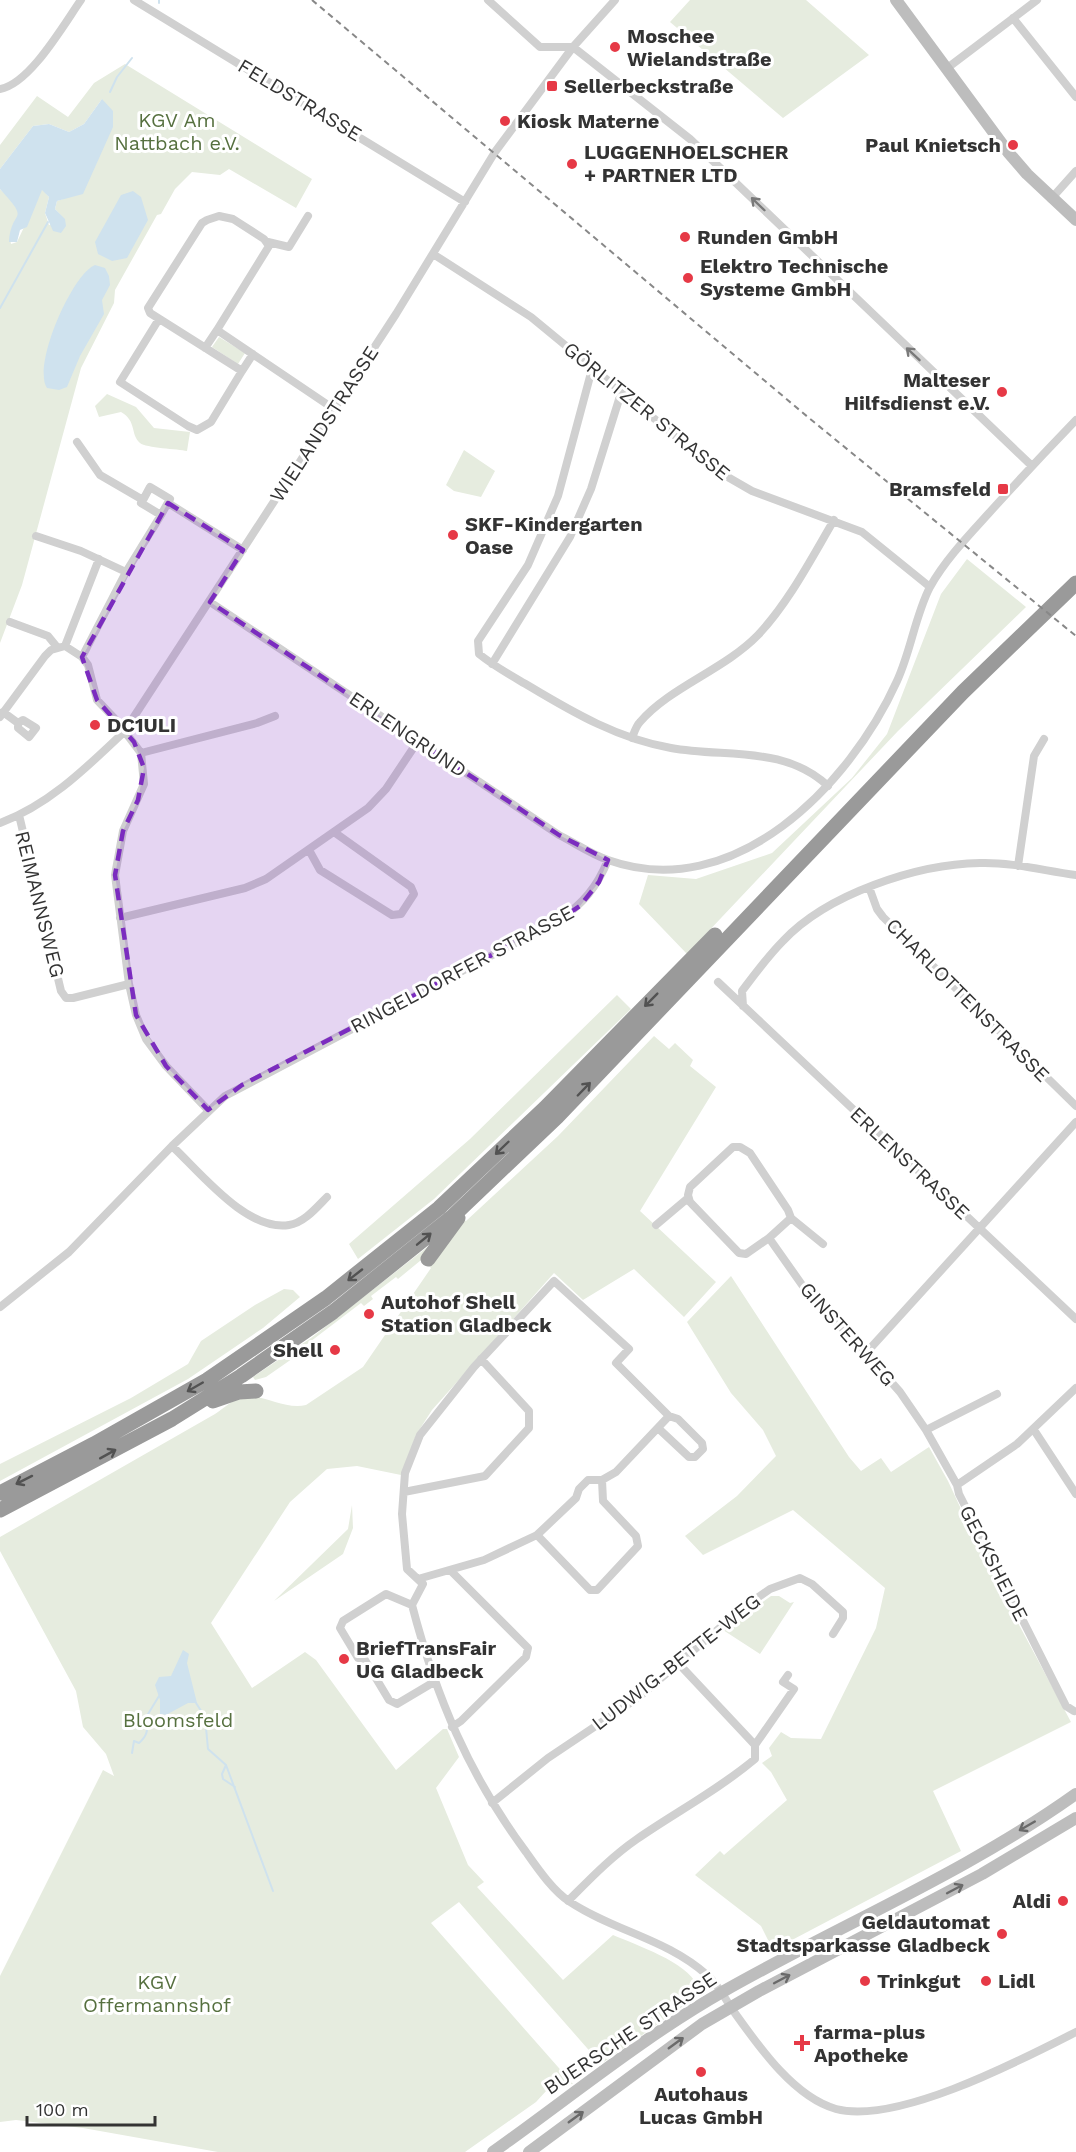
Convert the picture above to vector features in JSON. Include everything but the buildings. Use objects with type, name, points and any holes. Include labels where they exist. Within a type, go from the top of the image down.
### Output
[{"type":"highway","points":[[0,1510],[172,1419],[242,1376],[333,1312],[468,1201],[955,687],[1076,571]]},
{"type":"highway","points":[[0,1493],[94,1444],[207,1380],[288,1325],[439,1208],[551,1113],[963,692],[1076,584]]},
{"type":"highway","points":[[428,1259],[468,1201]]},
{"type":"highway","points":[[172,1419],[239,1392],[256,1391]]},
{"type":"main road","points":[[896,0],[1008,152],[1052,199],[1076,220]]},
{"type":"main road","name":"BUERSCHE STRASSE","points":[[493,2152],[651,2038],[722,1992],[972,1857],[1050,1813],[1076,1794]]},
{"type":"main road","name":"BUERSCHE STRASSE","points":[[529,2152],[702,2024],[981,1875],[1076,1818]]},
{"type":"street","points":[[0,90],[7,88],[39,59],[81,0]]},
{"type":"street","name":"FELDSTRASSE","points":[[134,0],[465,202]]},
{"type":"street","points":[[488,0],[540,47],[573,47],[690,139],[1032,466]]},
{"type":"street","name":"WIELANDSTRASSE","points":[[3,822],[52,795],[86,769],[124,732],[334,409],[495,152],[573,47],[615,0]]},
{"type":"street","points":[[946,69],[1037,0]]},
{"type":"street","points":[[1013,18],[1076,97]]},
{"type":"street","points":[[1052,199],[1076,171]]},
{"type":"street","points":[[242,371],[150,313],[149,303],[207,220],[219,216],[232,219],[268,242],[274,241],[289,247],[308,216]]},
{"type":"street","points":[[205,348],[268,250],[268,242]]},
{"type":"street","name":"GÖRLITZER STRASSE","points":[[433,254],[531,317],[719,472],[752,491],[862,532],[930,587]]},
{"type":"street","points":[[159,319],[120,382],[197,430],[207,426],[254,354]]},
{"type":"street","points":[[217,330],[334,409]]},
{"type":"street","points":[[592,369],[558,496],[528,565],[478,640],[479,654],[492,664],[595,724],[632,738],[672,748],[777,758],[814,772],[828,786]]},
{"type":"street","points":[[492,664],[570,537],[591,489],[621,393]]},
{"type":"street","points":[[608,860],[645,867],[682,868],[717,860],[746,850],[801,813],[828,786],[855,753],[882,711],[898,679],[930,587],[957,550],[1076,420]]},
{"type":"street","points":[[77,442],[100,475],[143,500]]},
{"type":"street","points":[[82,657],[126,572],[161,515],[170,499],[150,487],[141,503],[161,515]]},
{"type":"street","points":[[168,503],[243,550]]},
{"type":"street","points":[[632,738],[639,723],[676,693],[716,669],[758,635],[790,593],[834,520]]},
{"type":"street","points":[[36,536],[99,559],[126,572]]},
{"type":"street","points":[[18,723],[2,715],[45,656],[61,647],[99,559]]},
{"type":"street","name":"ERLENGRUND","points":[[210,602],[559,835],[608,860]]},
{"type":"street","points":[[10,622],[48,636],[61,647],[82,657],[88,665],[97,700],[141,753],[144,783],[123,831],[114,875],[129,984],[136,1015],[147,1039],[166,1066],[208,1110]]},
{"type":"street","points":[[141,753],[257,723],[275,716]]},
{"type":"street","points":[[1018,866],[1034,756],[1044,739]]},
{"type":"street","points":[[120,918],[245,888],[266,879],[368,808],[386,789],[418,741]]},
{"type":"street","name":"REIMANNSWEG","points":[[19,815],[61,991],[66,998],[73,998],[129,984]]},
{"type":"street","points":[[309,850],[320,870],[392,915],[401,914],[414,894],[411,887],[334,832]]},
{"type":"street","name":"RINGELDORFER STRASSE","points":[[0,1306],[69,1252],[208,1110],[242,1085],[559,920],[580,906],[599,882],[608,860]]},
{"type":"street","points":[[744,1008],[742,991],[791,934],[834,904],[869,887],[949,865],[982,863],[1076,875]]},
{"type":"street","name":"CHARLOTTENSTRASSE","points":[[869,887],[877,909],[883,916],[1076,1106]]},
{"type":"street","name":"ERLENSTRASSE","points":[[718,982],[1076,1319]]},
{"type":"street","points":[[866,1353],[1076,1122]]},
{"type":"street","points":[[172,1146],[244,1213],[262,1222],[290,1225],[304,1218],[327,1197]]},
{"type":"street","points":[[656,1225],[688,1198],[690,1187],[729,1148],[740,1147],[750,1153],[769,1178],[791,1218],[823,1244]]},
{"type":"street","points":[[688,1198],[739,1253],[746,1254],[769,1238],[791,1218]]},
{"type":"street","name":"GINSTERWEG","points":[[769,1238],[812,1299],[866,1353],[900,1392],[957,1485]]},
{"type":"street","points":[[659,1429],[689,1456],[699,1454],[703,1449],[702,1443],[678,1419],[669,1416],[616,1363],[628,1349],[554,1281],[481,1359],[420,1435],[405,1473],[402,1514],[407,1569],[423,1584],[412,1605],[434,1682],[452,1727],[492,1803],[538,1868],[568,1901],[606,1922],[679,1953],[709,1976],[731,2008],[790,2081],[809,2098],[837,2109],[880,2108],[948,2091],[998,2072],[1076,2032]]},
{"type":"street","points":[[404,1492],[485,1476],[529,1428],[529,1411],[481,1359]]},
{"type":"street","name":"GECKSHEIDE","points":[[1074,1711],[1066,1706],[1047,1670],[957,1485],[1034,1430],[1076,1388]]},
{"type":"street","points":[[926,1431],[997,1395]]},
{"type":"street","points":[[418,1579],[484,1560],[537,1535],[576,1498],[579,1489],[588,1480],[602,1480],[616,1472],[669,1416]]},
{"type":"street","points":[[1034,1430],[1076,1494]]},
{"type":"street","points":[[537,1535],[590,1590],[597,1590],[638,1546],[636,1536],[603,1501],[602,1480]]},
{"type":"street","points":[[452,1571],[528,1648],[526,1657],[452,1727]]},
{"type":"street","name":"LUDWIG-BETTE-WEG","points":[[492,1803],[548,1758],[626,1707],[743,1608],[770,1590],[800,1578],[812,1584],[843,1612],[843,1618],[834,1634]]},
{"type":"street","points":[[412,1605],[386,1594],[343,1621],[340,1628],[358,1658],[365,1660],[389,1700],[397,1704],[434,1682]]},
{"type":"street","points":[[678,1663],[756,1747]]},
{"type":"street","points":[[568,1901],[600,1869],[636,1840],[712,1792],[755,1759],[756,1747],[794,1689],[783,1682],[788,1675]]},
{"type":"highlighted area","points":[[168,503],[243,550],[210,602],[559,835],[608,860],[599,882],[580,906],[559,920],[242,1085],[208,1110],[166,1066],[136,1015],[115,875],[123,831],[138,800],[144,768],[134,742],[97,700],[82,657]]},
{"type":"green space","points":[[690,0],[806,0],[869,55],[783,118],[670,22]]},
{"type":"green space","name":"KGV Am Nattbach e.V.","points":[[125,64],[312,179],[296,208],[229,169],[220,175],[192,172],[175,189],[161,214],[157,215],[115,290],[114,303],[81,368],[22,585],[0,643],[0,189],[13,202],[18,211],[11,244],[17,242],[42,189],[49,197],[45,213],[49,225],[65,220],[55,209],[57,201],[63,199],[102,99],[84,124],[69,132],[49,124],[33,126],[0,169],[0,145],[37,96],[68,117],[94,83]]},
{"type":"green space","points":[[219,337],[245,353],[238,364],[212,347]]},
{"type":"green space","points":[[107,394],[136,407],[154,428],[190,432],[187,451],[143,445],[135,436],[129,419],[121,412],[99,417],[95,406]]},
{"type":"green space","points":[[464,450],[495,471],[481,497],[454,491],[446,485]]},
{"type":"green space","points":[[967,559],[1026,607],[898,731],[687,954],[639,904],[648,875],[696,879],[772,853],[852,778],[887,734],[941,594]]},
{"type":"green space","points":[[617,995],[631,1009],[434,1199],[358,1259],[349,1244],[470,1139]]},
{"type":"green space","points":[[654,1036],[669,1049],[675,1043],[693,1060],[690,1066],[716,1087],[640,1211],[716,1282],[684,1317],[634,1269],[583,1300],[554,1273],[432,1410],[416,1435],[401,1475],[357,1466],[327,1469],[290,1502],[211,1623],[252,1688],[305,1652],[316,1660],[396,1770],[443,1729],[447,1729],[459,1757],[436,1788],[468,1865],[484,1882],[477,1887],[563,1980],[613,1935],[660,1955],[683,1969],[697,1985],[696,1997],[601,2064],[459,1902],[431,1923],[573,2084],[555,2085],[547,2090],[536,2102],[465,2152],[218,2152],[83,2128],[16,2120],[0,2122],[0,1976],[103,1770],[114,1776],[106,1754],[83,1727],[76,1691],[0,1551],[0,1537],[215,1414],[237,1399],[247,1396],[289,1405],[306,1405],[363,1367],[431,1268],[428,1265],[462,1218],[466,1221],[558,1136]]},
{"type":"green space","points":[[430,1245],[426,1256],[398,1279],[396,1277],[371,1296],[373,1299],[364,1306],[361,1303],[298,1351],[299,1354],[266,1377],[255,1380],[253,1377],[311,1338]]},
{"type":"green space","points":[[731,1276],[849,1457],[861,1471],[881,1458],[891,1472],[929,1447],[948,1481],[987,1565],[1071,1722],[933,1791],[961,1851],[773,1950],[761,1926],[695,1875],[720,1851],[724,1855],[787,1800],[771,1772],[762,1763],[772,1756],[769,1748],[781,1732],[791,1738],[821,1739],[876,1628],[885,1588],[793,1510],[703,1555],[685,1536],[737,1496],[776,1456],[763,1430],[731,1393],[687,1322]]},
{"type":"green space","points":[[284,1289],[293,1290],[300,1297],[263,1328],[188,1379],[0,1481],[0,1464],[131,1398],[188,1364],[201,1341],[255,1305]]},
{"type":"green space","points":[[352,1505],[353,1528],[343,1554],[274,1601],[348,1529]]},
{"type":"green space","points":[[771,1596],[779,1596],[790,1603],[794,1602],[760,1654],[723,1630]]},
{"type":"water","points":[[102,99],[113,111],[113,127],[83,194],[57,201],[55,209],[65,219],[66,226],[61,233],[53,231],[45,213],[49,197],[42,190],[27,227],[20,230],[17,242],[9,242],[10,231],[17,212],[0,189],[0,169],[33,126],[49,124],[69,132],[84,124]]},
{"type":"water","points":[[133,191],[141,197],[148,220],[127,258],[112,261],[98,254],[95,242],[121,195]]},
{"type":"water","points":[[95,265],[105,268],[109,276],[110,285],[102,300],[104,314],[80,356],[67,387],[59,390],[47,388],[44,377],[45,361],[57,322],[76,285]]},
{"type":"water","points":[[183,1650],[189,1654],[187,1663],[197,1703],[188,1703],[166,1715],[160,1714],[160,1700],[155,1685],[159,1677],[171,1676]]},
{"type":"waterway","points":[[110,92],[117,77],[132,58]]},
{"type":"waterway","points":[[0,308],[48,222]]},
{"type":"waterway","points":[[132,1753],[134,1741],[139,1743],[145,1735],[147,1730],[145,1719],[159,1696]]},
{"type":"waterway","points":[[196,1703],[205,1717],[208,1749],[226,1765],[273,1891]]},
{"type":"waterway","points":[[226,1765],[222,1774],[223,1779],[235,1787]]},
{"type":"railway","points":[[312,0],[809,418],[1076,636]]},
{"type":"place","name":"Moschee Wielandstraße","points":[[615,47]]},
{"type":"place","name":"Sellerbeckstraße","points":[[552,86]]},
{"type":"place","name":"Kiosk Materne","points":[[505,121]]},
{"type":"place","name":"Paul Knietsch","points":[[1013,145]]},
{"type":"place","name":"LUGGENHOELSCHER + PARTNER LTD","points":[[572,164]]},
{"type":"place","name":"Runden GmbH","points":[[685,237]]},
{"type":"place","name":"Elektro Technische Systeme GmbH","points":[[688,278]]},
{"type":"place","name":"Malteser Hilfsdienst e.V.","points":[[1002,392]]},
{"type":"place","name":"Bramsfeld","points":[[1003,489]]},
{"type":"place","name":"SKF-Kindergarten Oase","points":[[453,535]]},
{"type":"place","name":"DC1ULI","points":[[95,725]]},
{"type":"place","name":"Autohof Shell Station Gladbeck","points":[[369,1314]]},
{"type":"place","name":"Shell","points":[[335,1350]]},
{"type":"place","name":"BriefTransFair UG Gladbeck","points":[[344,1659]]},
{"type":"place","name":"Aldi","points":[[1063,1901]]},
{"type":"place","name":"Geldautomat Stadtsparkasse Gladbeck","points":[[1002,1934]]},
{"type":"place","name":"Trinkgut","points":[[865,1981]]},
{"type":"place","name":"Lidl","points":[[986,1981]]},
{"type":"place","name":"farma-plus Apotheke","points":[[802,2043]]},
{"type":"place","name":"Autohaus Lucas GmbH","points":[[701,2072]]},
{"type":"park label","name":"Bloomsfeld","points":[[178,1720]]},
{"type":"park label","name":"KGV Offermannshof","points":[[157,1994]]}]
